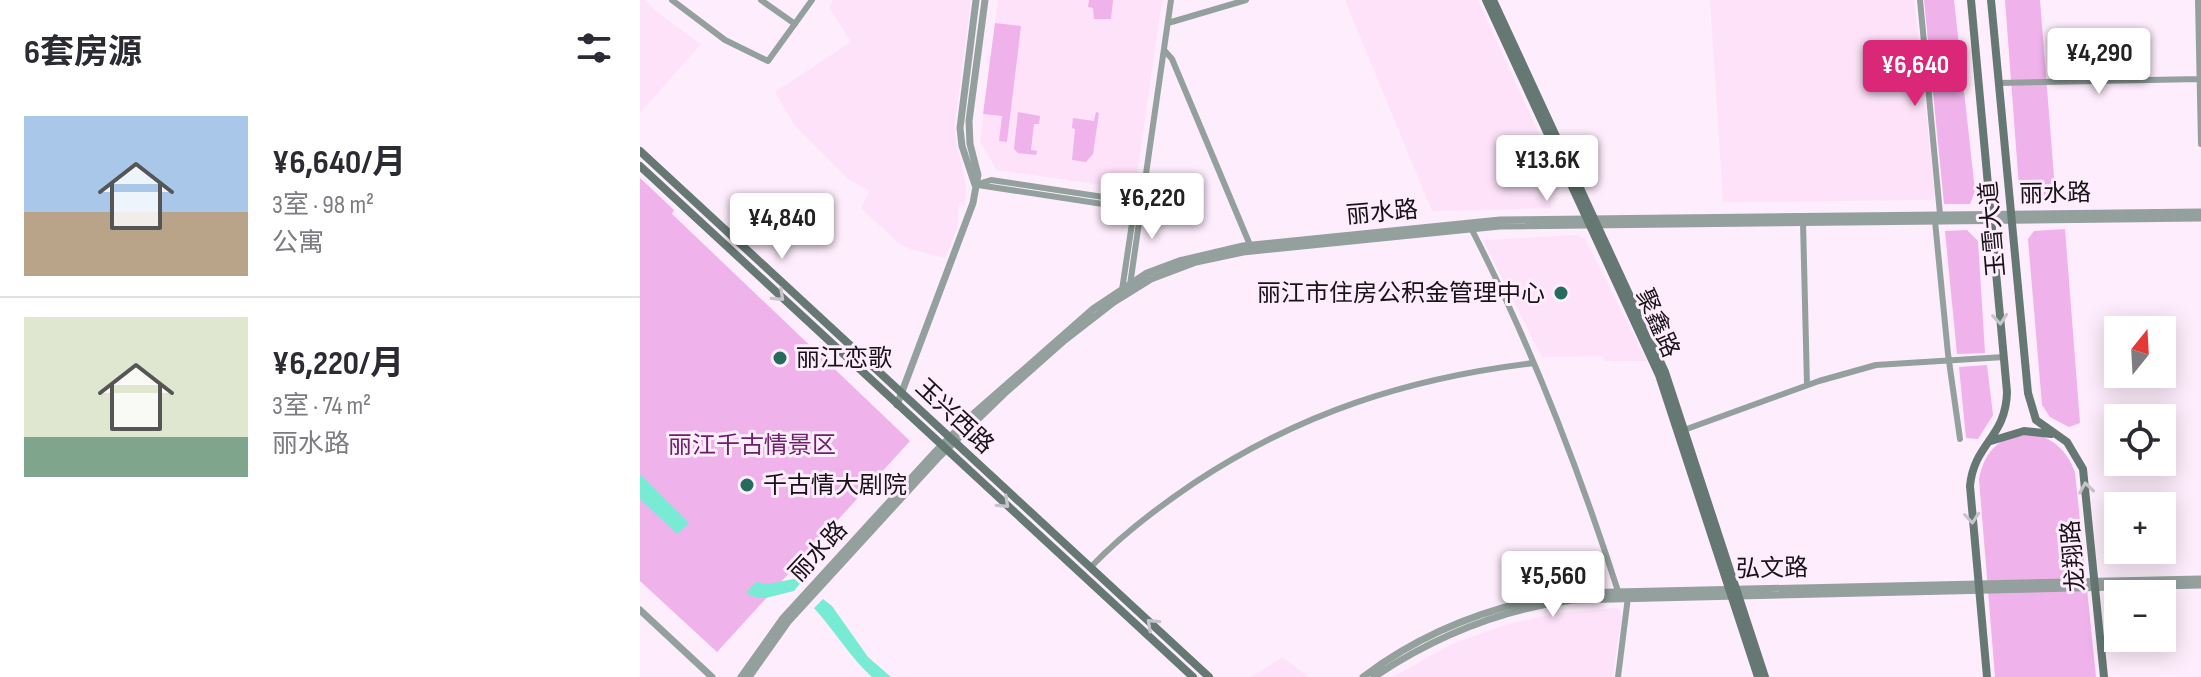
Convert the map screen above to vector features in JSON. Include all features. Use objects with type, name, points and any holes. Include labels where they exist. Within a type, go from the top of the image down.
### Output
[{"type":"main road","name":"聚鑫路","points":[[1486,0],[1665,372],[1758,677]]},
{"type":"main road","name":"聚鑫路","points":[[1493,0],[1659,375],[1765,677]]},
{"type":"main road","name":"玉雪大道","points":[[1971,0],[2007,392],[2005,414],[1999,428],[1986,444]]},
{"type":"main road","name":"玉雪大道","points":[[1991,0],[2032,411],[2036,420],[2063,438]]},
{"type":"main road","name":"玉兴西路","points":[[640,151],[1209,677]]},
{"type":"main road","name":"玉兴西路","points":[[640,166],[1193,677]]},
{"type":"main road","points":[[1987,677],[1970,486],[1976,460],[1986,444],[2008,434],[2024,431],[2063,438]]},
{"type":"main road","name":"龙翔路","points":[[2063,438],[2078,458],[2084,475],[2104,677]]},
{"type":"street","points":[[672,0],[725,40],[768,61],[812,0]]},
{"type":"street","points":[[761,0],[795,24]]},
{"type":"street","points":[[975,185],[962,146],[960,128],[976,0]]},
{"type":"street","points":[[897,405],[970,218],[978,175],[969,136],[969,113],[985,0]]},
{"type":"street","points":[[1125,291],[1171,0]]},
{"type":"street","points":[[1168,23],[1246,0]]},
{"type":"street","points":[[1920,0],[1949,360],[1960,439]]},
{"type":"street","points":[[2198,0],[2201,144]]},
{"type":"street","points":[[1164,50],[1172,59],[1250,245]]},
{"type":"street","points":[[1999,83],[2200,79]]},
{"type":"street","points":[[975,185],[1139,206]]},
{"type":"street","name":"丽水路","points":[[2012,217],[2201,212]]},
{"type":"street","name":"丽水路","points":[[741,677],[783,618],[952,440],[1065,340],[1147,273],[1179,261],[1250,245],[1500,220],[1803,222],[1938,218]]},
{"type":"street","name":"丽水路","points":[[1125,291],[1173,270],[1228,255],[1500,226],[1593,221],[2201,218]]},
{"type":"street","points":[[1803,222],[1807,385]]},
{"type":"street","points":[[1472,230],[1534,363],[1587,499],[1618,591]]},
{"type":"street","points":[[1684,430],[1807,385],[1876,365],[2004,357]]},
{"type":"street","points":[[1090,568],[1119,539],[1186,488],[1236,457],[1309,419],[1357,400],[1423,381],[1534,363]]},
{"type":"street","name":"丽水路","points":[[749,677],[788,622],[944,448]]},
{"type":"street","name":"弘文路","points":[[1374,677],[1430,642],[1492,617],[1556,602],[1734,592],[2201,579]]},
{"type":"street","name":"弘文路","points":[[2095,584],[2201,585]]},
{"type":"street","name":"弘文路","points":[[1363,677],[1427,637],[1481,614],[1546,597],[1618,591],[1734,592]]},
{"type":"street","points":[[1618,677],[1628,597]]},
{"type":"street","points":[[640,610],[712,677]]},
{"type":"shaded area","points":[[640,0],[646,0],[654,10],[701,44],[640,113]]},
{"type":"shaded area","points":[[833,0],[971,0],[954,129],[966,186],[965,205],[959,204],[957,228],[945,258],[913,250],[897,242],[861,208],[870,191],[849,180],[795,126],[775,92],[851,42],[829,7]]},
{"type":"shaded area","points":[[998,0],[1162,0],[1136,180],[1124,188],[997,170],[980,142]]},
{"type":"shaded area","points":[[1345,0],[1478,0],[1549,156],[1546,164],[1549,168],[1551,208],[1432,211]]},
{"type":"shaded area","points":[[1710,0],[1914,0],[1935,195],[1932,200],[1723,202]]},
{"type":"shaded area","name":"丽江市住房公积金管理中心","points":[[1577,235],[1585,239],[1647,361],[1605,361],[1603,356],[1542,357],[1483,240]]},
{"type":"shaded area","points":[[640,474],[689,523],[677,534],[640,499]]},
{"type":"shaded area","points":[[798,578],[803,580],[794,591],[766,598],[746,593],[756,582],[769,584]]},
{"type":"shaded area","points":[[823,599],[832,606],[868,657],[891,677],[872,677],[856,661],[814,608]]},
{"type":"shaded area","points":[[1616,608],[1622,617],[1612,677],[1393,677],[1452,644],[1505,625],[1558,613]]},
{"type":"shaded area","points":[[1283,657],[1308,677],[1251,677]]},
{"type":"green space","points":[[1089,0],[1113,0],[1111,19],[1094,19],[1093,8],[1088,7]]},
{"type":"green space","points":[[1924,0],[1954,0],[1975,191],[1970,204],[1944,204]]},
{"type":"green space","points":[[2005,0],[2040,0],[2056,202],[2032,203],[2019,187]]},
{"type":"green space","points":[[995,23],[1021,26],[1007,142],[999,141],[1002,116],[983,114]]},
{"type":"green space","points":[[1018,112],[1040,116],[1039,124],[1034,124],[1031,150],[1037,151],[1036,155],[1018,153],[1014,149]]},
{"type":"green space","points":[[1096,112],[1099,113],[1093,154],[1086,162],[1072,160],[1073,118],[1094,121]]},
{"type":"green space","name":"丽江千古情景区","points":[[640,178],[674,210],[672,214],[910,441],[717,652],[640,581]]},
{"type":"green space","points":[[2065,229],[2080,423],[2069,427],[2050,417],[2042,405],[2028,239],[2034,231]]},
{"type":"green space","points":[[1967,230],[1978,241],[1985,353],[1957,354],[1945,231]]},
{"type":"green space","points":[[1987,365],[1993,415],[1978,439],[1966,438],[1959,367]]},
{"type":"green space","points":[[2035,434],[2060,447],[2075,472],[2096,677],[1995,677],[1979,479],[1986,458],[1997,445],[2013,437]]},
{"type":"place","name":"丽江市住房公积金管理中心","points":[[1561,293]]},
{"type":"place","name":"丽江恋歌","points":[[780,358]]},
{"type":"place","name":"千古情大剧院","points":[[747,485]]}]
